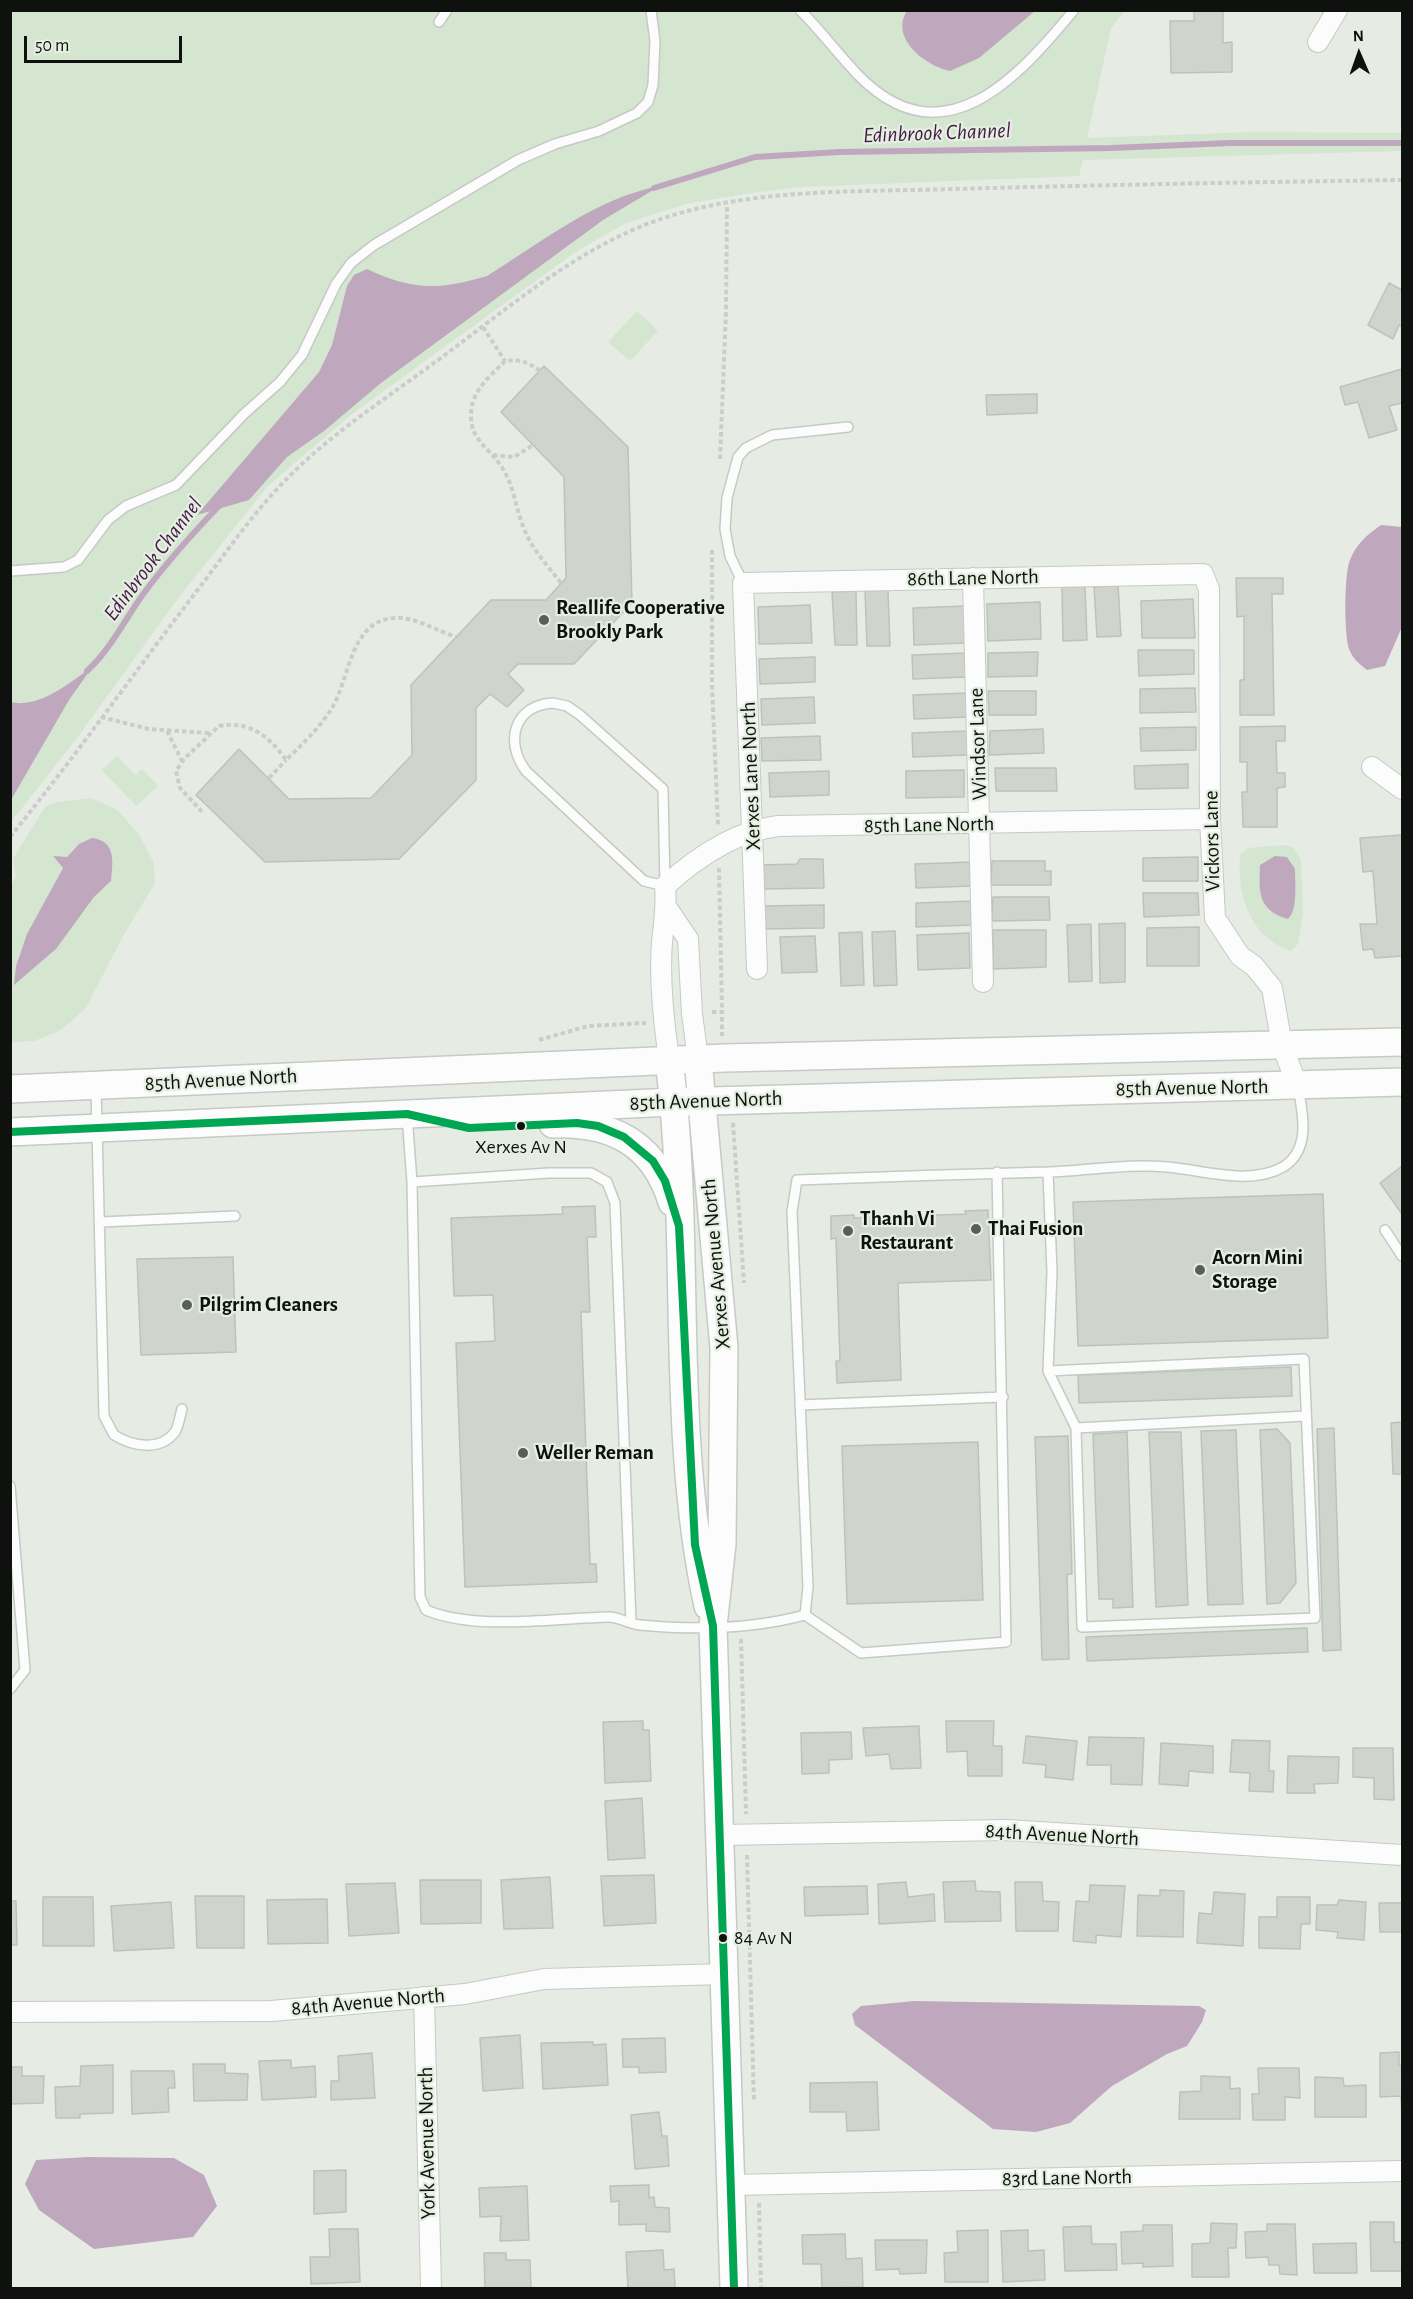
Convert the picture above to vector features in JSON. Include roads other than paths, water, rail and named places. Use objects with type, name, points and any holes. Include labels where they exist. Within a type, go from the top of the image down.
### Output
[{"type":"main road","name":"85th Avenue North","points":[[10,1089],[698,1059],[1402,1042]]},
{"type":"main road","name":"Xerxes Avenue North","points":[[698,1059],[724,1348],[722,1545],[712,1626]]},
{"type":"main road","name":"Xerxes Avenue North","points":[[669,1060],[674,1102],[695,1545],[712,1626],[721,1835],[734,2289]]},
{"type":"main road","name":"85th Avenue North","points":[[10,1132],[674,1102],[1402,1082]]},
{"type":"main road","points":[[407,1114],[469,1128],[578,1123],[598,1126],[624,1137],[653,1161],[665,1181],[679,1226]]},
{"type":"street","points":[[1318,42],[1337,10]]},
{"type":"street","name":"86th Lane North","points":[[743,583],[1203,574]]},
{"type":"street","name":"Vickors Lane","points":[[1203,574],[1209,589],[1210,819],[1215,918],[1240,956],[1254,966],[1272,988],[1282,1045],[1297,1085]]},
{"type":"street","name":"Windsor Lane","points":[[973,578],[981,824],[983,982]]},
{"type":"street","name":"Xerxes Lane North","points":[[743,583],[754,829],[757,969]]},
{"type":"street","points":[[1372,767],[1402,789]]},
{"type":"street","name":"85th Lane North","points":[[665,886],[685,868],[718,848],[754,829],[778,826],[1210,819]]},
{"type":"street","name":"Xerxes Avenue North","points":[[665,886],[667,908],[662,943],[664,1020],[669,1060]]},
{"type":"street","name":"Xerxes Avenue North","points":[[667,908],[688,939],[692,1014],[698,1059]]},
{"type":"street","name":"84th Avenue North","points":[[721,1835],[1007,1830],[1402,1855]]},
{"type":"street","name":"84th Avenue North","points":[[10,2012],[271,2011],[465,1994],[544,1980],[725,1974]]},
{"type":"street","name":"York Avenue North","points":[[424,1997],[430,2289]]},
{"type":"street","name":"83rd Lane North","points":[[731,2185],[1402,2171]]},
{"type":"lane","points":[[439,22],[447,10]]},
{"type":"lane","points":[[10,571],[64,567],[78,560],[108,520],[126,506],[176,485],[244,414],[280,382],[302,355],[336,284],[351,263],[374,245],[518,160],[555,144],[599,131],[637,113],[648,102],[653,85],[655,41],[651,10]]},
{"type":"lane","points":[[800,10],[858,76],[902,106],[928,110],[962,109],[986,97],[1010,80],[1044,47],[1074,10]]},
{"type":"lane","points":[[743,583],[730,556],[725,529],[727,498],[738,457],[746,447],[772,435],[848,427]]},
{"type":"lane","points":[[540,704],[567,706],[663,789],[665,886],[644,880],[521,765],[514,747],[514,734],[521,718],[532,709],[540,704]]},
{"type":"lane","points":[[96,1085],[104,1416],[114,1435],[139,1446],[162,1443],[176,1431],[182,1409]]},
{"type":"lane","points":[[805,1615],[808,1587],[792,1212],[797,1180],[1164,1166],[1247,1176],[1267,1174],[1285,1166],[1299,1152],[1303,1112],[1297,1085]]},
{"type":"lane","points":[[407,1114],[411,1182],[420,1597],[426,1610],[444,1618],[478,1621],[613,1617],[631,1622],[712,1626],[777,1623],[805,1615]]},
{"type":"lane","points":[[805,1615],[861,1653],[1006,1642],[1004,1397],[997,1172]]},
{"type":"lane","points":[[1048,1172],[1052,1272],[1048,1371],[1076,1428],[1082,1627],[1315,1618],[1304,1359],[1048,1371]]},
{"type":"lane","points":[[411,1182],[549,1173],[591,1173],[607,1182],[615,1203],[631,1622]]},
{"type":"lane","points":[[101,1222],[235,1216]]},
{"type":"lane","points":[[1385,1230],[1402,1256]]},
{"type":"lane","points":[[800,1405],[1004,1397]]},
{"type":"lane","points":[[1076,1428],[1306,1416]]},
{"type":"lane","points":[[10,1486],[25,1670],[10,1689]]},
{"type":"waterway","name":"Edinbrook Channel","points":[[654,188],[755,157],[839,152],[1111,148],[1231,143],[1402,143]]},
{"type":"waterway","name":"Edinbrook Channel","points":[[87,671],[111,644],[137,603],[162,570],[219,506]]},
{"type":"place","name":"Reallife Cooperative Brookly Park","points":[[544,620]]},
{"type":"place","name":"Xerxes Av N","points":[[521,1126]]},
{"type":"place","name":"Thai Fusion","points":[[976,1229]]},
{"type":"place","name":"Thanh Vi Restaurant","points":[[848,1231]]},
{"type":"place","name":"Acorn Mini Storage","points":[[1200,1270]]},
{"type":"place","name":"Pilgrim Cleaners","points":[[187,1305]]},
{"type":"place","name":"Weller Reman","points":[[523,1453]]},
{"type":"place","name":"84 Av N","points":[[723,1938]]}]
